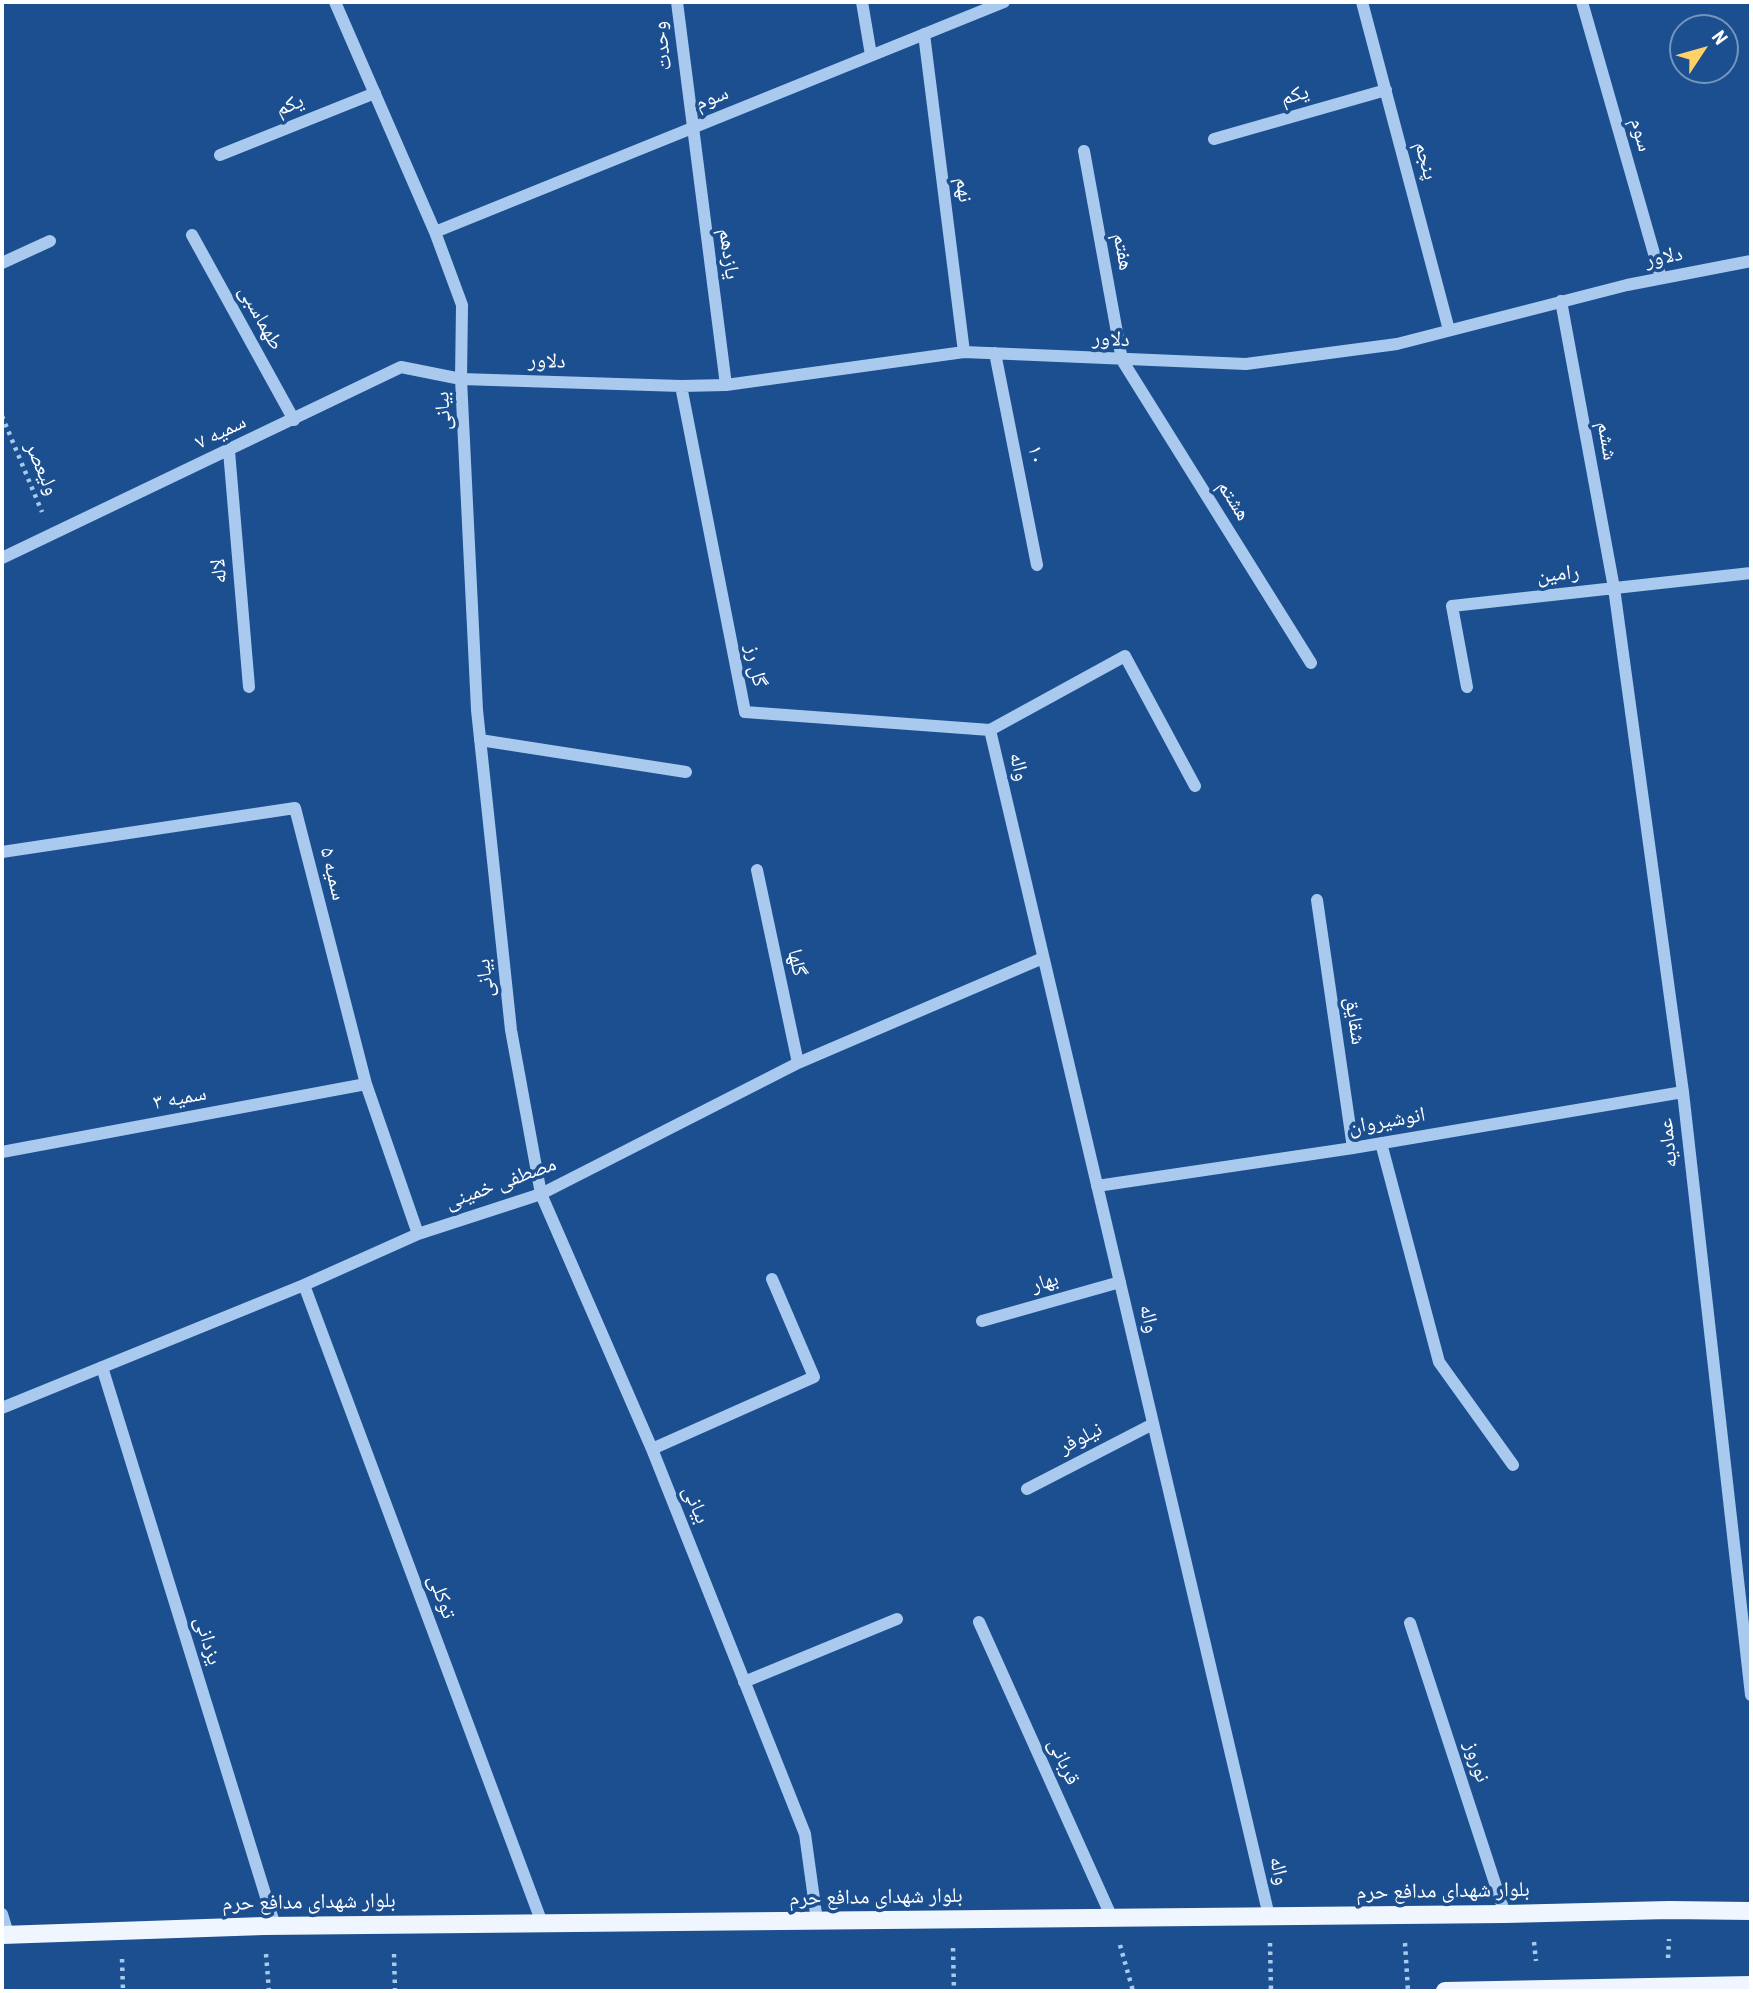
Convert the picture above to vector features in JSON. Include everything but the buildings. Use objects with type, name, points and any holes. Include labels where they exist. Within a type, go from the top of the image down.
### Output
[{"type":"main road","name":"بلوار شهدای مدافع حرم","points":[[5,1935],[270,1926],[1751,1911]]},
{"type":"main road","points":[[1445,1991],[1668,1989],[1751,1985]]},
{"type":"street","name":"بیانی","points":[[335,2],[435,232],[462,305],[461,379],[480,740],[511,1030],[541,1194],[652,1449],[804,1834],[817,1921]]},
{"type":"street","name":"وحدت","points":[[677,2],[692,128]]},
{"type":"street","points":[[862,2],[872,55]]},
{"type":"street","name":"سوم","points":[[435,232],[1004,2]]},
{"type":"street","name":"پنجم","points":[[1362,2],[1449,330]]},
{"type":"street","name":"سوم","points":[[1582,2],[1661,278]]},
{"type":"street","name":"نهم","points":[[924,34],[964,352]]},
{"type":"street","name":"یکم","points":[[1214,139],[1386,90]]},
{"type":"street","name":"یکم","points":[[220,156],[375,93]]},
{"type":"street","name":"یازدهم","points":[[692,128],[726,385]]},
{"type":"street","name":"هفتم","points":[[1084,151],[1122,360]]},
{"type":"street","name":"طهماسبی","points":[[192,235],[294,420]]},
{"type":"street","points":[[3,259],[50,241]]},
{"type":"street","name":"دلاور","points":[[461,379],[726,385],[964,352],[1246,364],[1397,344],[1561,301],[1751,261]]},
{"type":"street","name":"ششم","points":[[1561,301],[1614,588]]},
{"type":"street","name":"۱۰","points":[[995,353],[1037,565]]},
{"type":"street","name":"هشتم","points":[[1122,360],[1311,663]]},
{"type":"street","name":"سمیه ۷","points":[[2,558],[401,367],[461,379]]},
{"type":"street","name":"گل رز","points":[[681,386],[744,712],[990,730]]},
{"type":"street","name":"لاله","points":[[229,451],[249,687]]},
{"type":"street","name":"رامین","points":[[1467,687],[1452,606],[1751,573]]},
{"type":"street","name":"عمادیه","points":[[1614,588],[1683,1092],[1751,1695]]},
{"type":"street","points":[[990,730],[1125,656],[1195,786]]},
{"type":"street","name":"واله","points":[[990,730],[1269,1916]]},
{"type":"street","points":[[480,740],[686,772]]},
{"type":"street","name":"سمیه ۵","points":[[2,852],[295,808],[366,1084],[418,1234]]},
{"type":"street","name":"گلها","points":[[757,870],[798,1063]]},
{"type":"street","name":"شقایق","points":[[1317,900],[1353,1148]]},
{"type":"street","name":"مصطفی خمینی","points":[[2,1409],[418,1234],[541,1194],[798,1063],[1043,958]]},
{"type":"street","name":"سمیه ۳","points":[[2,1152],[366,1084]]},
{"type":"street","name":"انوشیروان","points":[[1097,1186],[1353,1148],[1683,1092]]},
{"type":"street","points":[[1381,1143],[1439,1362],[1513,1465]]},
{"type":"street","points":[[652,1449],[814,1377],[772,1279]]},
{"type":"street","name":"بهار","points":[[982,1321],[1119,1282]]},
{"type":"street","name":"توکلی","points":[[304,1284],[542,1923]]},
{"type":"street","name":"یزدانی","points":[[102,1367],[270,1926]]},
{"type":"street","name":"نیلوفر","points":[[1027,1489],[1153,1424]]},
{"type":"street","points":[[744,1682],[897,1619]]},
{"type":"street","name":"قربانی","points":[[979,1622],[1112,1918]]},
{"type":"street","name":"نوروز","points":[[1410,1623],[1505,1914]]},
{"type":"street","points":[[2,1914],[5,1935]]},
{"type":"path","name":"ولیعصر","points":[[2,416],[52,535]]},
{"type":"path","points":[[1668,1989],[1669,1910]]},
{"type":"path","points":[[1532,1913],[1538,1990]]},
{"type":"path","points":[[1403,1915],[1408,1991]]},
{"type":"path","points":[[1269,1916],[1270,1991]]},
{"type":"path","points":[[1112,1918],[1133,1991]]},
{"type":"path","points":[[953,1920],[954,1991]]},
{"type":"path","points":[[392,1925],[395,1991]]},
{"type":"path","points":[[270,1926],[270,1991]]}]
